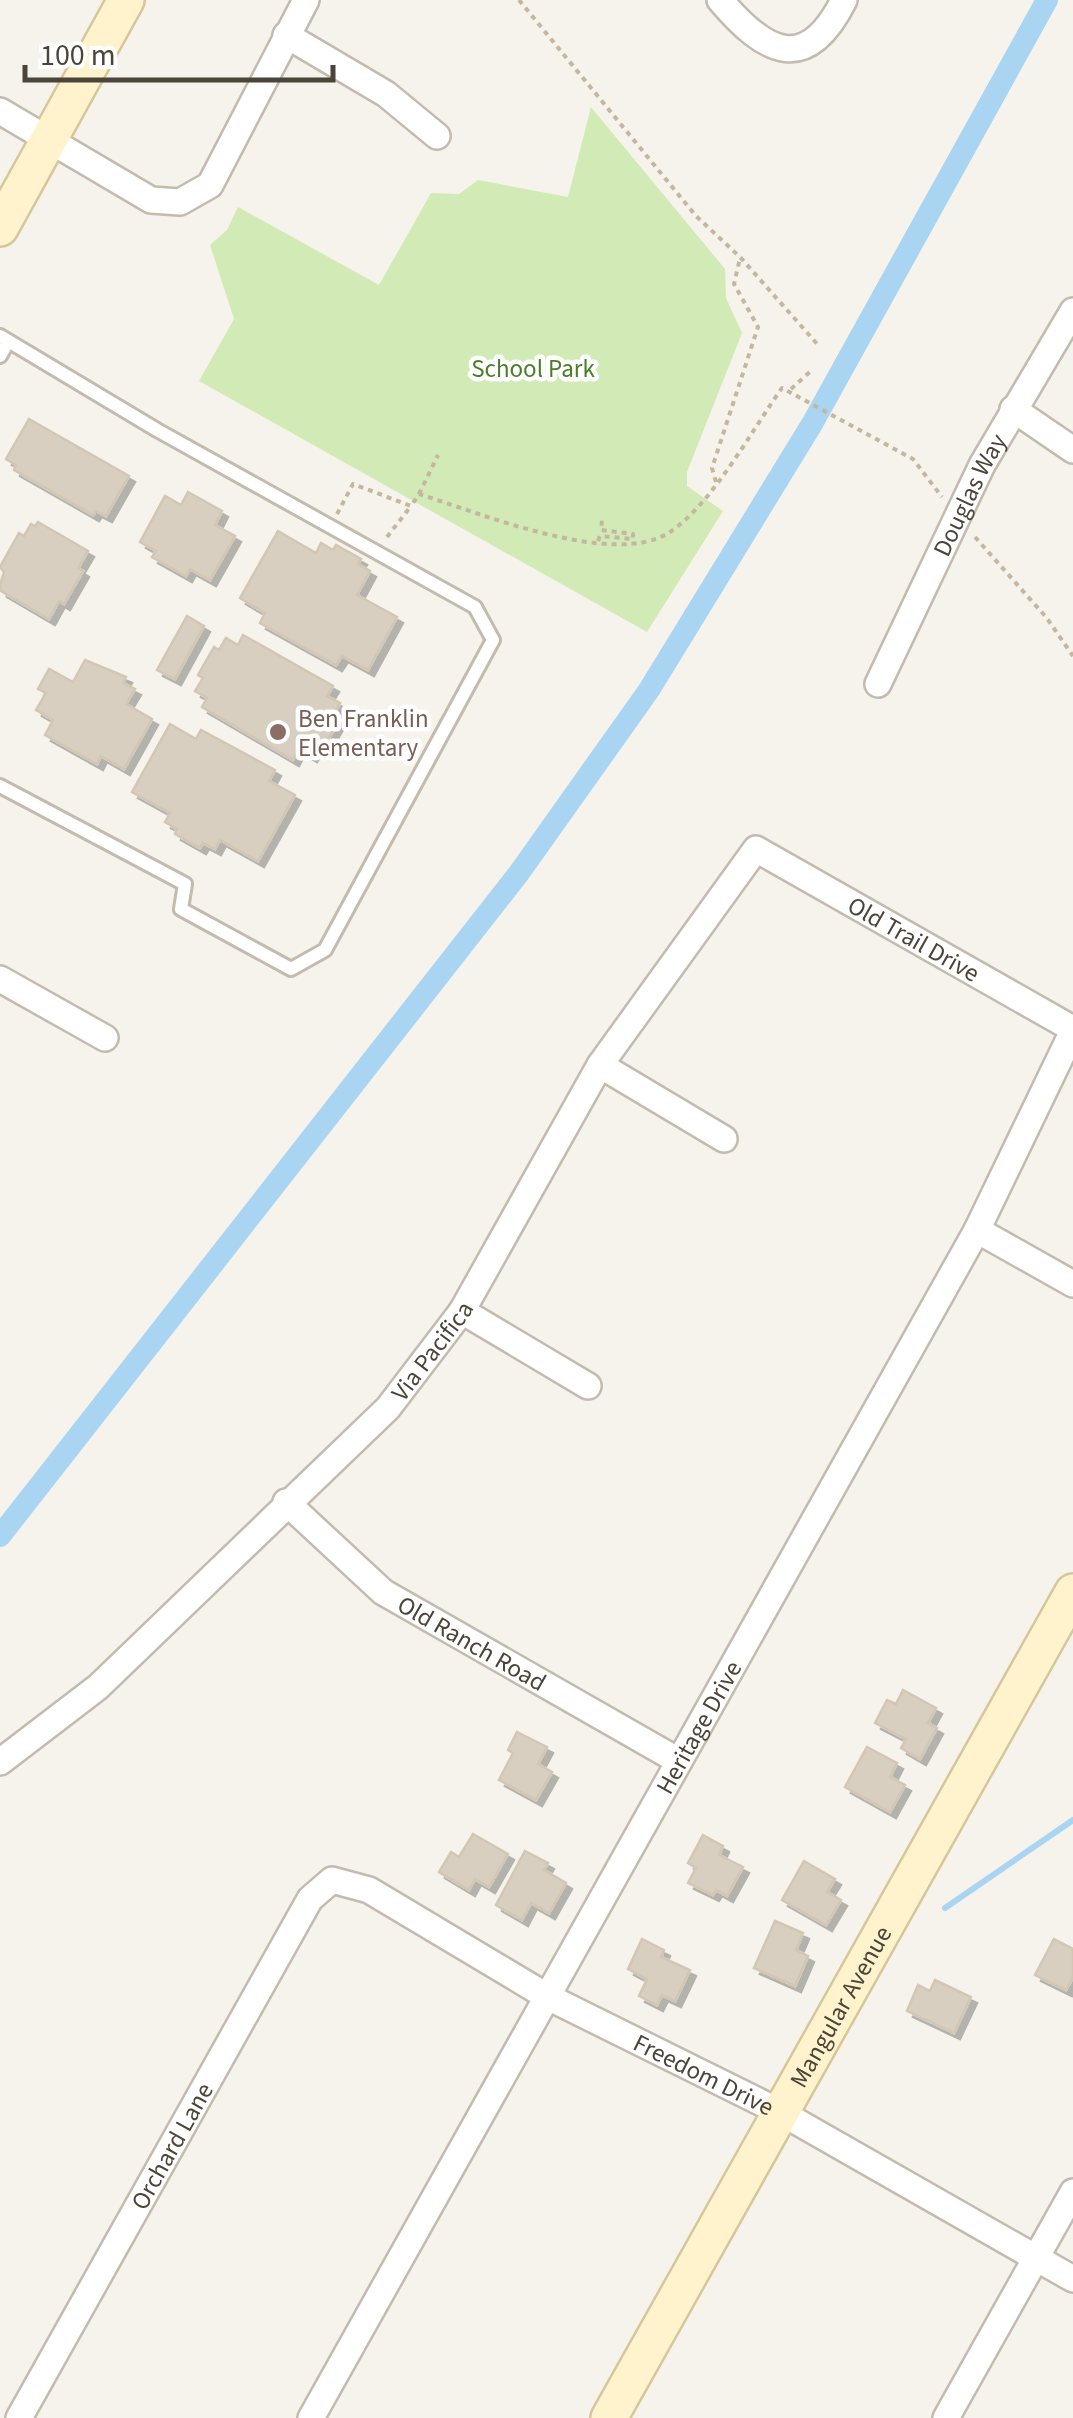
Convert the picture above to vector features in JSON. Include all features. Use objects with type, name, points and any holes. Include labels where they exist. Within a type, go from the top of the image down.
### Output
[{"type":"street","points":[[0,228],[126,0]]},
{"type":"street","points":[[0,112],[151,200],[180,202],[210,185],[306,0]]},
{"type":"street","points":[[720,0],[759,42],[790,49],[821,37],[844,0]]},
{"type":"street","points":[[286,35],[386,94],[437,136]]},
{"type":"street","name":"Douglas Way","points":[[878,684],[946,537],[1013,409],[1073,311]]},
{"type":"street","points":[[1013,409],[1073,450]]},
{"type":"street","name":"Old Trail Drive","points":[[756,849],[1073,1030]]},
{"type":"street","name":"Via Pacifica","points":[[0,1762],[98,1687],[388,1408],[462,1311],[600,1065],[756,849]]},
{"type":"street","points":[[0,979],[105,1038]]},
{"type":"street","name":"Heritage Drive","points":[[312,2418],[977,1230],[1073,1030]]},
{"type":"street","points":[[600,1065],[724,1140]]},
{"type":"street","points":[[977,1230],[1073,1284]]},
{"type":"street","points":[[462,1311],[588,1386]]},
{"type":"street","name":"Old Ranch Road","points":[[286,1502],[382,1592],[678,1760]]},
{"type":"street","name":"Mangular Avenue","points":[[610,2418],[1073,1592]]},
{"type":"street","name":"Freedom Drive","points":[[332,1880],[369,1890],[548,1997],[780,2112],[1073,2280]]},
{"type":"street","name":"Orchard Lane","points":[[19,2418],[310,1899],[332,1880]]},
{"type":"street","points":[[946,2418],[1073,2192]]},
{"type":"lane","points":[[0,356],[4,339],[476,607],[493,640],[324,950],[291,968],[181,910],[186,884],[0,786]]},
{"type":"path","points":[[518,0],[696,216],[740,256],[819,346]]},
{"type":"path","points":[[716,482],[712,468],[758,327],[734,284],[740,256]]},
{"type":"path","points":[[791,390],[813,369]]},
{"type":"path","points":[[419,494],[548,534],[644,545],[672,532],[716,482],[782,388],[912,459],[944,500]]},
{"type":"path","points":[[372,550],[400,527],[438,455]]},
{"type":"path","points":[[330,526],[354,484],[411,506]]},
{"type":"path","points":[[598,541],[600,536],[633,539],[633,534],[601,530],[602,520]]},
{"type":"path","points":[[969,534],[984,542],[1073,656]]},
{"type":"green space","name":"School Park","points":[[591,107],[725,269],[726,298],[742,333],[687,472],[687,486],[723,511],[647,632],[199,381],[234,319],[210,245],[227,230],[238,207],[379,285],[431,193],[459,194],[478,180],[568,197]]},
{"type":"building","points":[[29,419],[129,476],[106,516],[96,511],[93,515],[14,470],[16,465],[6,459]]},
{"type":"building","points":[[188,492],[222,511],[215,525],[235,536],[210,580],[190,569],[186,576],[152,557],[156,551],[140,542],[165,496],[181,505]]},
{"type":"building","points":[[38,522],[88,551],[78,568],[83,571],[64,604],[59,601],[49,619],[1,591],[0,585],[4,572],[0,567],[19,533],[24,536],[31,524],[35,526]]},
{"type":"building","points":[[278,531],[316,553],[321,543],[333,550],[336,545],[361,559],[358,564],[370,571],[357,595],[397,617],[368,670],[342,656],[336,665],[260,623],[265,613],[240,598]]},
{"type":"building","points":[[187,616],[204,626],[175,679],[157,670]]},
{"type":"building","points":[[243,635],[333,686],[327,696],[340,703],[333,715],[340,719],[324,746],[319,743],[311,756],[299,749],[293,760],[202,707],[207,698],[195,691],[203,678],[198,675],[214,647],[219,650],[226,638],[238,645]]},
{"type":"building","points":[[85,660],[126,677],[123,683],[135,689],[126,704],[152,719],[124,769],[101,756],[97,764],[45,735],[53,720],[36,710],[46,693],[38,689],[49,669],[73,682]]},
{"type":"building","points":[[170,724],[196,739],[201,730],[275,770],[269,781],[295,795],[258,861],[220,840],[215,849],[203,843],[200,848],[175,834],[177,829],[165,822],[170,813],[132,792]]},
{"type":"building","points":[[903,1690],[936,1708],[928,1723],[937,1728],[920,1759],[901,1748],[906,1739],[875,1723],[887,1700],[896,1704]]},
{"type":"building","points":[[517,1732],[547,1747],[538,1764],[552,1772],[536,1800],[499,1780],[513,1753],[508,1750]]},
{"type":"building","points":[[867,1747],[897,1763],[890,1777],[905,1785],[890,1812],[845,1787]]},
{"type":"building","points":[[473,1834],[508,1854],[489,1887],[475,1879],[469,1890],[439,1872],[451,1852],[459,1857]]},
{"type":"building","points":[[703,1835],[723,1846],[719,1855],[743,1867],[727,1896],[716,1890],[713,1895],[688,1883],[696,1868],[688,1863]]},
{"type":"building","points":[[525,1851],[548,1863],[544,1870],[566,1883],[549,1913],[531,1903],[522,1920],[496,1905]]},
{"type":"building","points":[[804,1861],[835,1879],[827,1892],[841,1900],[826,1925],[782,1900]]},
{"type":"building","points":[[775,1921],[803,1933],[796,1950],[808,1956],[795,1986],[754,1968]]},
{"type":"building","points":[[642,1939],[664,1950],[661,1957],[690,1970],[675,2001],[662,1995],[657,2005],[639,1996],[647,1979],[628,1969]]},
{"type":"building","points":[[1054,1939],[1073,1949],[1073,1977],[1066,1990],[1035,1975]]},
{"type":"building","points":[[935,1980],[971,1997],[954,2033],[907,2011],[918,1985],[930,1991]]},
{"type":"waterway","points":[[0,1536],[519,873],[649,690],[812,424],[1047,0]]},
{"type":"waterway","points":[[945,1908],[1073,1820]]},
{"type":"place","name":"Ben Franklin Elementary","points":[[278,732]]}]
